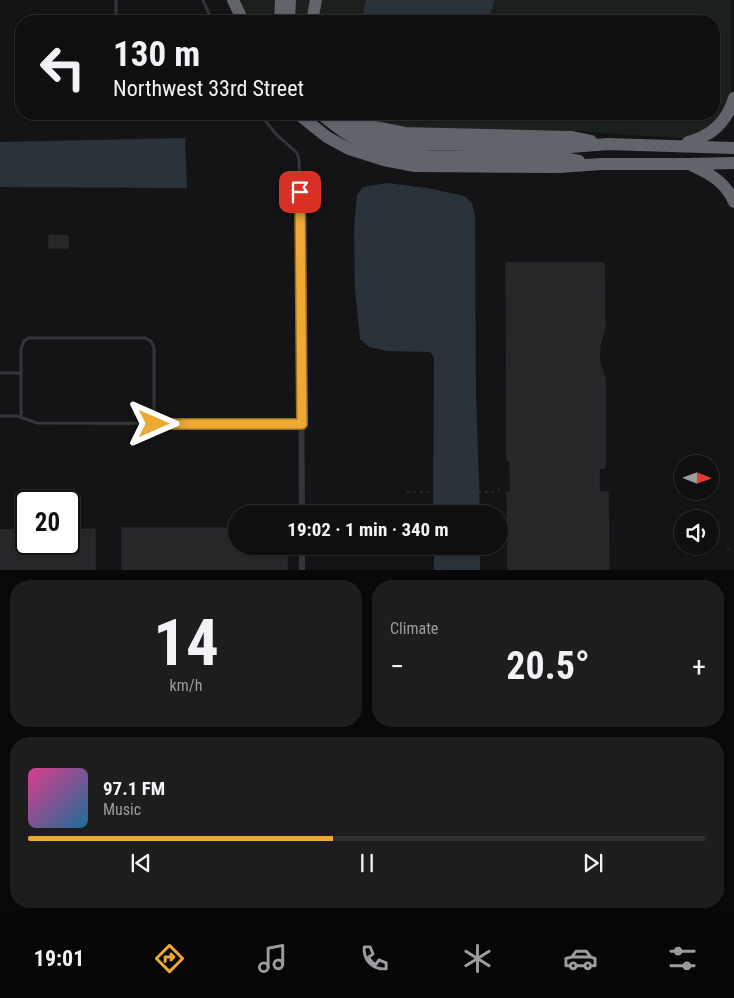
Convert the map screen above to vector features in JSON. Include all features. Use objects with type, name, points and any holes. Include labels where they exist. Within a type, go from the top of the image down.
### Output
[{"type":"highway","points":[[233,0],[240,15]]},
{"type":"highway","points":[[280,15],[281,0]]},
{"type":"highway","points":[[289,15],[290,0]]},
{"type":"highway","points":[[313,15],[316,0]]},
{"type":"highway","points":[[676,145],[702,138],[718,128],[728,115],[734,98]]},
{"type":"highway","points":[[306,120],[327,137],[349,149],[402,165],[559,168],[601,164],[734,162]]},
{"type":"highway","points":[[328,120],[350,136],[373,146],[397,153],[423,156],[558,158],[601,164]]},
{"type":"highway","points":[[344,120],[369,134],[396,142],[414,144],[571,147],[608,144],[734,148]]},
{"type":"highway","points":[[362,120],[375,127],[405,133],[571,137],[608,144]]},
{"type":"highway","points":[[688,164],[717,179],[731,195],[734,202]]},
{"type":"street","points":[[300,192],[302,505]]},
{"type":"street","points":[[302,555],[302,570]]},
{"type":"lane","points":[[116,0],[116,15]]},
{"type":"lane","points":[[203,0],[209,15]]},
{"type":"lane","points":[[265,120],[276,134],[297,153],[299,159],[300,192]]},
{"type":"lane","points":[[21,417],[21,349],[24,341],[29,338],[145,338],[151,341],[154,348],[154,424]]},
{"type":"lane","points":[[0,373],[21,371]]},
{"type":"lane","points":[[0,416],[21,417],[37,423],[302,424]]},
{"type":"path","points":[[407,492],[494,492],[500,489]]},
{"type":"path","points":[[727,549],[734,549]]},
{"type":"shaded area","points":[[237,0],[275,0],[274,15],[244,15]]},
{"type":"shaded area","points":[[296,0],[312,0],[309,15],[295,15]]},
{"type":"shaded area","points":[[320,0],[366,0],[362,15],[317,15]]},
{"type":"shaded area","points":[[366,0],[495,0],[490,15],[362,15]]},
{"type":"shaded area","points":[[495,0],[731,0],[731,98],[720,119],[720,15],[490,15]]},
{"type":"shaded area","points":[[376,120],[719,120],[716,126],[689,139],[577,131],[402,127]]},
{"type":"shaded area","points":[[185,138],[187,188],[0,187],[0,142]]},
{"type":"shaded area","points":[[387,183],[427,188],[464,196],[472,203],[475,216],[476,393],[480,505],[433,505],[434,357],[430,352],[387,351],[369,347],[360,339],[355,289],[354,229],[357,195],[363,187]]},
{"type":"shaded area","points":[[434,555],[480,555],[480,570],[434,570]]},
{"type":"building","points":[[49,235],[68,236],[68,248],[49,248]]},
{"type":"building","points":[[506,263],[604,263],[605,328],[600,345],[599,361],[605,378],[605,468],[599,468],[599,492],[608,492],[609,570],[508,570],[507,492],[511,492],[510,461],[507,461]]},
{"type":"building","points":[[122,528],[228,528],[228,555],[287,555],[287,570],[122,570]]},
{"type":"building","points":[[95,529],[95,570],[0,570],[0,530],[15,530],[15,555],[80,555],[80,530]]},
{"type":"route","points":[[154,424],[302,424],[300,192]]}]
